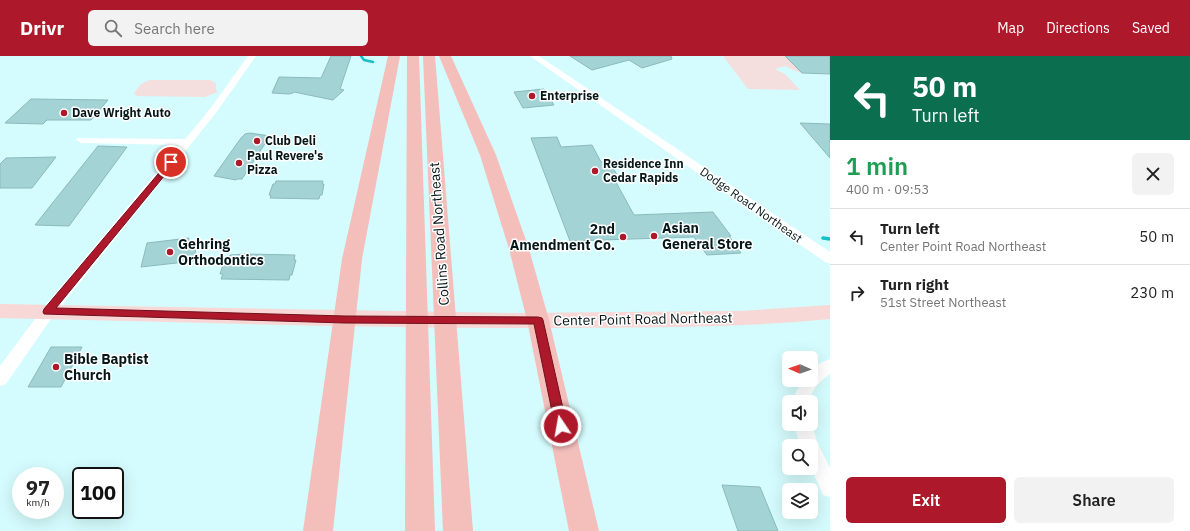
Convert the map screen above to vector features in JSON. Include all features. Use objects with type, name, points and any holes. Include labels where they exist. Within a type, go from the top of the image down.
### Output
[{"type":"highway","points":[[318,531],[352,259],[394,56]]},
{"type":"highway","name":"Collins Road Northeast","points":[[413,56],[419,380],[420,531]]},
{"type":"highway","name":"Collins Road Northeast","points":[[429,56],[458,531]]},
{"type":"highway","points":[[445,56],[488,155],[519,249],[538,320],[584,531]]},
{"type":"main road","name":"Center Point Road Northeast","points":[[0,311],[345,320],[745,318],[830,312]]},
{"type":"street","points":[[0,379],[48,312],[214,111],[252,56]]},
{"type":"street","name":"Dodge Road Northeast","points":[[534,56],[830,259]]},
{"type":"street","points":[[81,140],[188,142]]},
{"type":"street","points":[[804,395],[810,382],[826,367],[830,366]]},
{"type":"street","points":[[818,464],[830,488]]},
{"type":"shaded area","points":[[723,56],[785,56],[803,74],[785,66],[775,69],[785,74],[800,90],[748,89]]},
{"type":"shaded area","points":[[150,80],[210,80],[216,83],[216,90],[218,92],[205,97],[137,96],[134,93],[141,84]]},
{"type":"building","points":[[331,56],[351,56],[340,89],[344,90],[333,100],[294,92],[289,94],[272,93],[279,77],[321,78]]},
{"type":"building","points":[[570,56],[671,56],[672,59],[642,68],[629,60],[592,70]]},
{"type":"building","points":[[785,56],[830,56],[830,74],[802,73]]},
{"type":"building","name":"Enterprise","points":[[544,89],[554,105],[523,108],[514,92]]},
{"type":"building","points":[[31,99],[108,100],[91,120],[47,120],[43,124],[5,123]]},
{"type":"building","points":[[800,123],[830,124],[830,158]]},
{"type":"building","points":[[250,133],[270,136],[242,179],[236,180],[214,176],[241,138],[245,134]]},
{"type":"building","points":[[557,137],[561,147],[592,145],[601,162],[610,162],[617,175],[612,175],[634,215],[713,212],[731,236],[729,236],[741,253],[707,255],[694,237],[570,241],[531,138]]},
{"type":"building","points":[[98,146],[127,147],[69,226],[35,225]]},
{"type":"building","points":[[56,157],[32,188],[0,188],[0,164],[6,158]]},
{"type":"building","points":[[276,181],[323,181],[322,184],[324,184],[322,195],[320,195],[319,199],[270,198],[271,195],[269,195],[273,184],[275,184]]},
{"type":"building","name":"Gehring Orthodontics","points":[[189,238],[188,242],[197,241],[194,261],[141,267],[147,243]]},
{"type":"building","points":[[230,255],[295,255],[294,260],[296,260],[292,275],[290,275],[289,280],[221,279],[223,274],[220,274],[225,259],[228,259]]},
{"type":"building","name":"Bible Baptist Church","points":[[51,347],[82,347],[61,387],[28,387]]},
{"type":"building","points":[[722,485],[760,487],[778,531],[738,531]]},
{"type":"waterway","points":[[361,56],[364,60],[373,62]]},
{"type":"waterway","points":[[823,238],[830,239]]},
{"type":"place","name":"Enterprise","points":[[532,96]]},
{"type":"place","name":"Dave Wright Auto","points":[[64,113]]},
{"type":"place","name":"Club Deli","points":[[257,141]]},
{"type":"place","name":"Paul Revere's Pizza","points":[[239,163]]},
{"type":"place","name":"Residence Inn Cedar Rapids","points":[[595,171]]},
{"type":"place","name":"Asian General Store","points":[[654,236]]},
{"type":"place","name":"2nd Amendment Co.","points":[[623,237]]},
{"type":"place","name":"Gehring Orthodontics","points":[[170,252]]},
{"type":"place","name":"Bible Baptist Church","points":[[56,367]]},
{"type":"route","points":[[171,162],[48,312],[345,320],[538,320],[561,426]]}]
